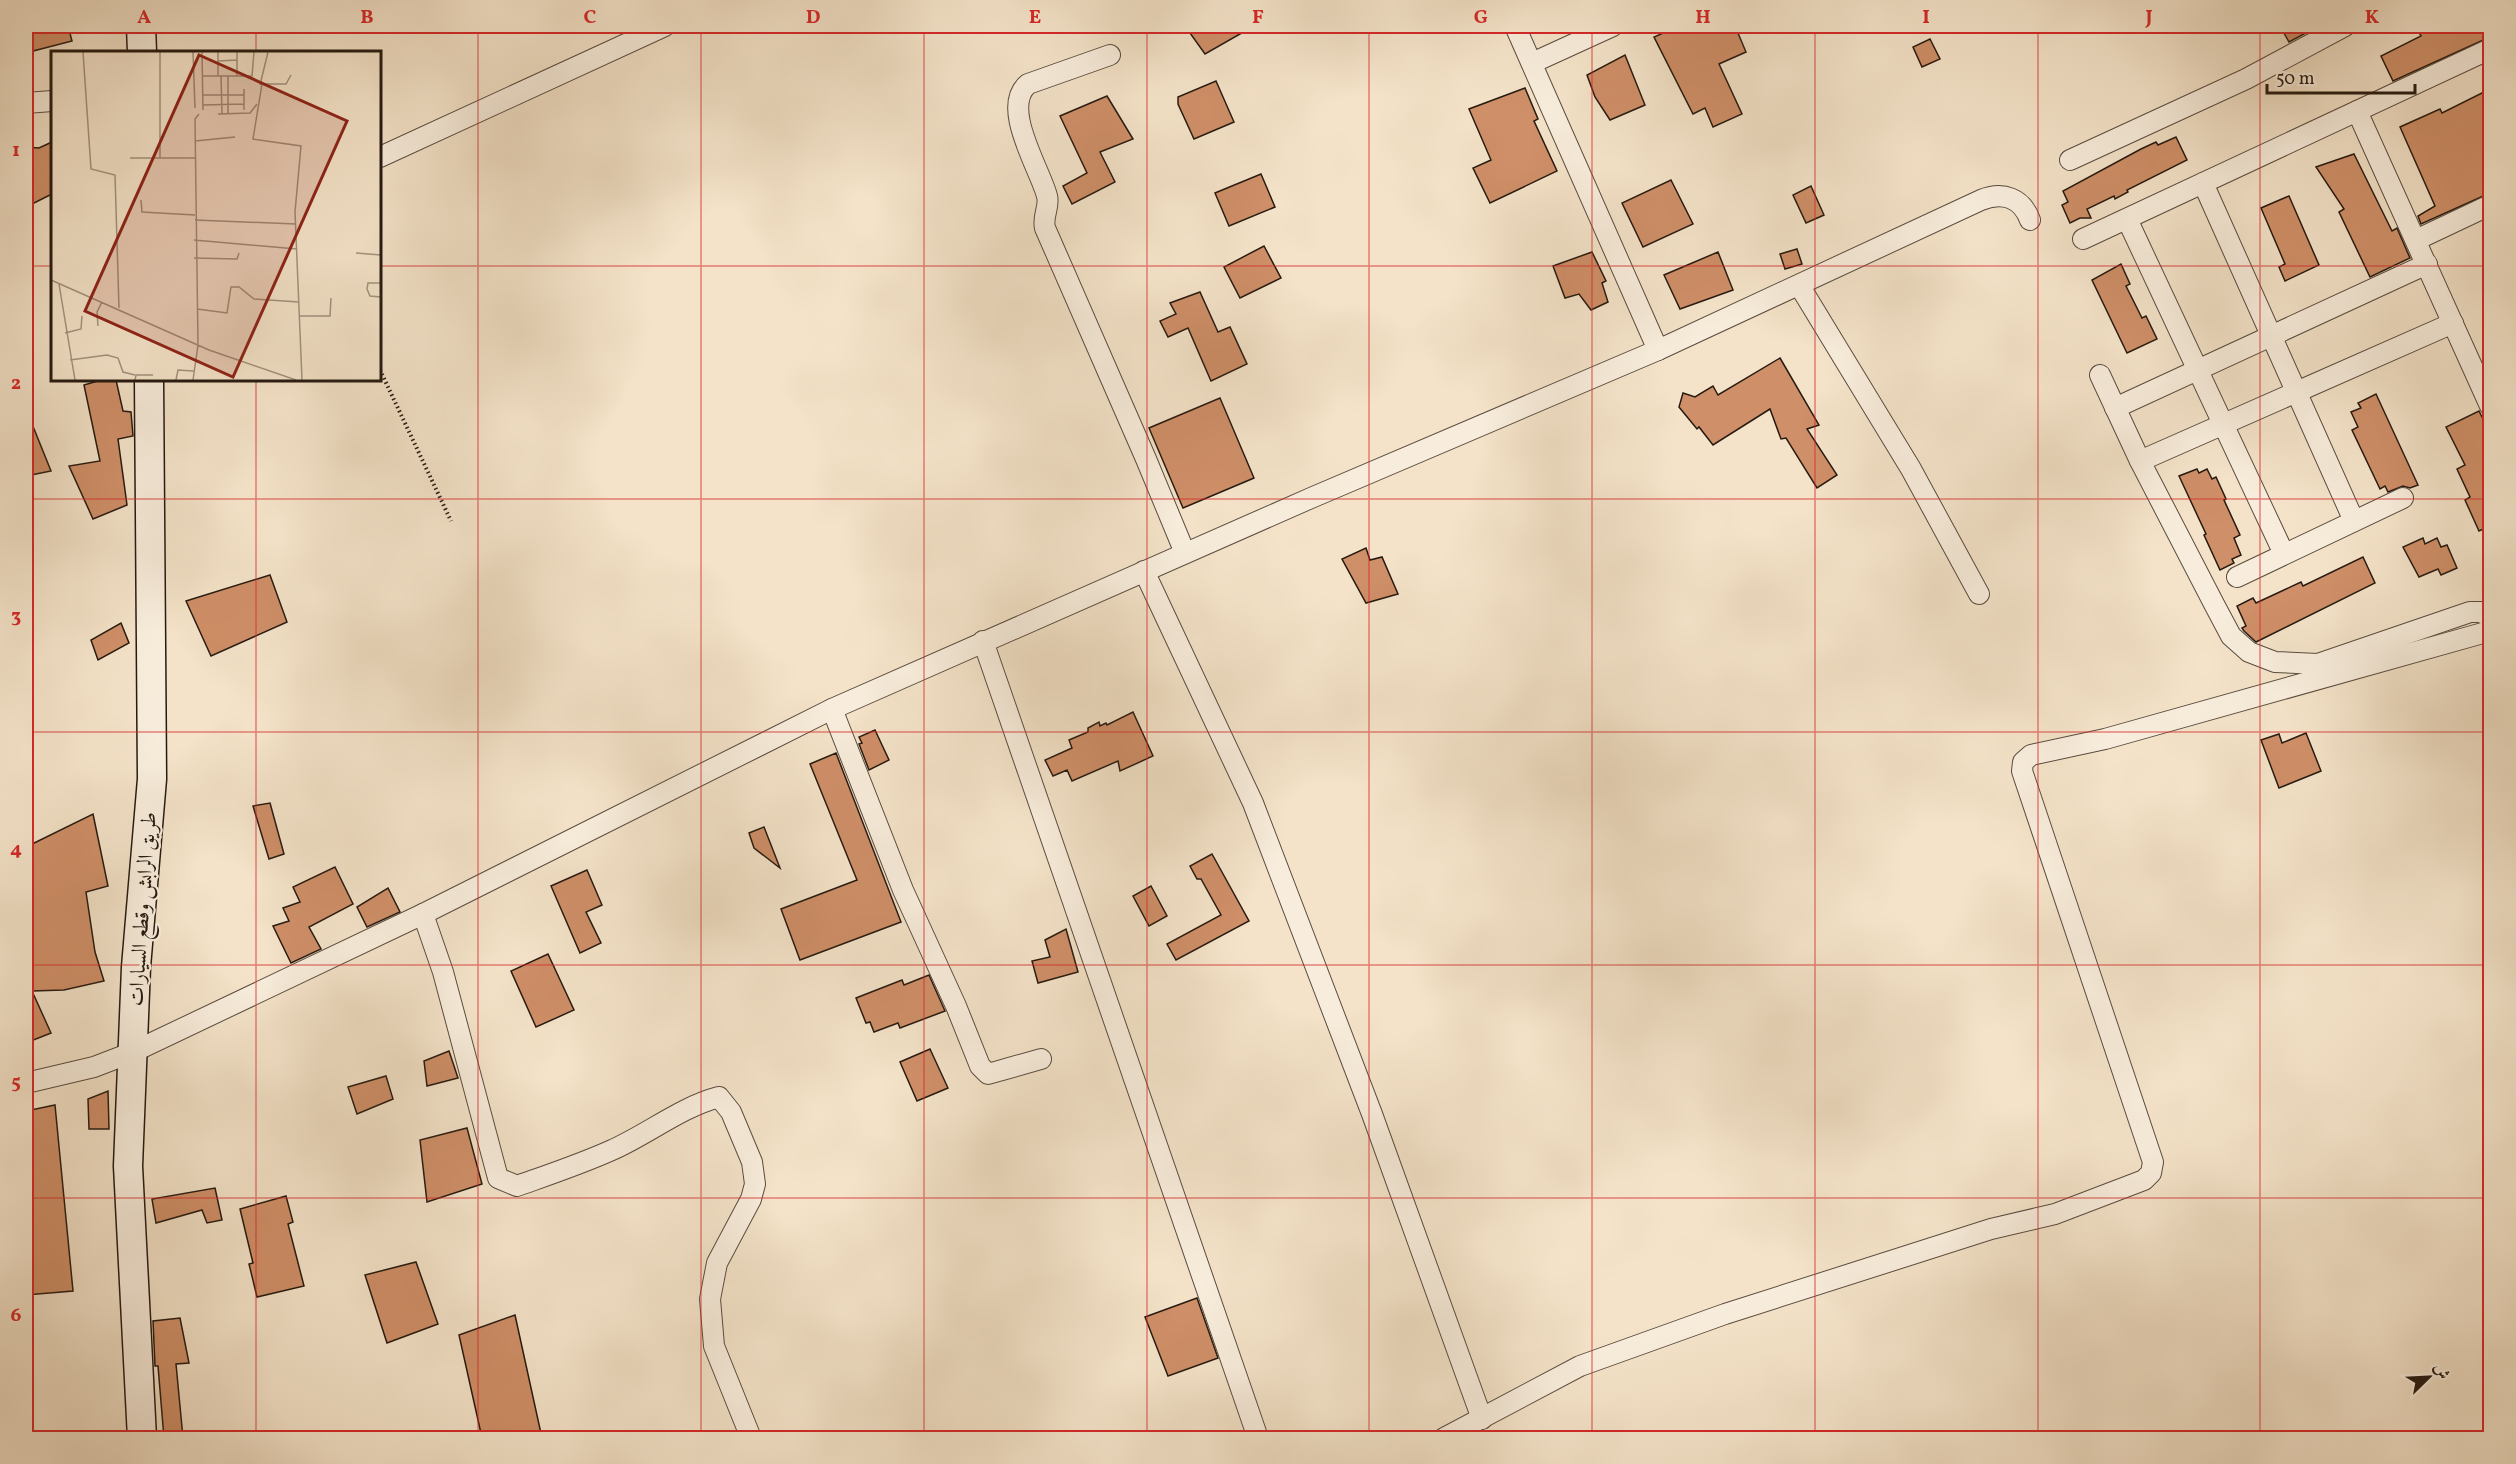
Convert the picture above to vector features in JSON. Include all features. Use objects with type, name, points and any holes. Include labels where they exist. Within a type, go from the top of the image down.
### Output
[{"type":"main road","points":[[141,26],[142,51]]},
{"type":"main road","name":"طريق الرابش وقطع السيارات","points":[[142,1438],[128,1166],[136,967],[152,779],[149,381]]},
{"type":"street","points":[[381,158],[665,26]]},
{"type":"street","points":[[1515,26],[1658,350]]},
{"type":"street","points":[[1532,63],[1613,26]]},
{"type":"street","points":[[2070,160],[2246,79],[2345,26]]},
{"type":"street","points":[[2083,239],[2490,49]]},
{"type":"street","points":[[1110,55],[1028,84],[1018,96],[1018,110],[1024,138],[1048,200],[1043,220],[1045,228],[1185,553]]},
{"type":"street","points":[[26,103],[51,101]]},
{"type":"street","points":[[2357,111],[2489,399]]},
{"type":"street","points":[[2203,183],[2354,521]]},
{"type":"street","points":[[26,1083],[94,1067],[133,1052],[423,914],[832,709],[1185,553],[1658,350],[1990,196],[2000,195],[2016,201],[2023,206],[2030,220]]},
{"type":"street","points":[[2416,240],[2490,205]]},
{"type":"street","points":[[2127,219],[2284,554]]},
{"type":"street","points":[[2115,408],[2427,264]]},
{"type":"street","points":[[1799,285],[1911,469],[1979,594]]},
{"type":"street","points":[[2140,461],[2453,322]]},
{"type":"street","points":[[2100,375],[2140,461],[2231,636],[2249,652],[2275,662],[2318,664],[2470,612],[2481,612],[2490,617]]},
{"type":"street","points":[[2237,577],[2403,498]]},
{"type":"street","points":[[1144,571],[1253,803],[1372,1114],[1482,1419]]},
{"type":"street","points":[[1444,1438],[1580,1366],[1725,1314],[1991,1229],[2055,1214],[2144,1180],[2151,1173],[2153,1162],[2022,771],[2023,762],[2031,755],[2105,739],[2490,632]]},
{"type":"street","points":[[983,641],[1258,1438]]},
{"type":"street","points":[[832,709],[903,890],[956,1006],[980,1066],[988,1074],[1041,1059]]},
{"type":"street","points":[[423,914],[443,972],[498,1178],[517,1186],[612,1151],[701,1102],[719,1097],[731,1112],[752,1162],[755,1184],[751,1199],[717,1263],[710,1299],[714,1346],[751,1438]]},
{"type":"path","points":[[381,372],[451,520]]},
{"type":"building","points":[[27,26],[68,26],[72,41],[33,51]]},
{"type":"building","points":[[1185,26],[1254,26],[1205,54]]},
{"type":"building","points":[[1679,26],[1735,26],[1746,52],[1719,64],[1742,114],[1713,127],[1705,108],[1693,114],[1654,37]]},
{"type":"building","points":[[2280,26],[2299,26],[2304,34],[2289,42]]},
{"type":"building","points":[[2432,26],[2490,26],[2490,37],[2393,81],[2381,56],[2421,36],[2419,32]]},
{"type":"building","points":[[1930,39],[1940,59],[1922,67],[1913,47]]},
{"type":"building","points":[[1625,55],[1645,105],[1610,120],[1595,97],[1587,75]]},
{"type":"building","points":[[1216,81],[1234,122],[1194,139],[1178,104],[1178,97]]},
{"type":"building","points":[[1525,88],[1538,119],[1534,121],[1557,171],[1490,203],[1473,168],[1491,160],[1469,109]]},
{"type":"building","points":[[2490,89],[2490,193],[2421,224],[2418,216],[2435,206],[2400,127],[2440,109],[2442,113]]},
{"type":"building","points":[[1107,96],[1133,139],[1100,152],[1115,182],[1072,204],[1063,186],[1087,173],[1060,116]]},
{"type":"building","points":[[2176,137],[2187,160],[2127,190],[2128,192],[2115,199],[2114,196],[2087,209],[2091,218],[2080,218],[2070,223],[2062,205],[2068,202],[2063,191],[2141,149]]},
{"type":"building","points":[[51,142],[51,194],[26,207],[26,147],[39,148]]},
{"type":"building","points":[[2354,154],[2392,231],[2397,228],[2410,258],[2370,277],[2339,212],[2344,209],[2316,167]]},
{"type":"building","points":[[1261,174],[1275,207],[1229,226],[1215,193]]},
{"type":"building","points":[[1671,180],[1693,224],[1643,247],[1622,203]]},
{"type":"building","points":[[1811,186],[1824,215],[1806,223],[1793,195]]},
{"type":"building","points":[[2289,196],[2319,265],[2285,281],[2279,267],[2285,264],[2261,208]]},
{"type":"building","points":[[1264,246],[1281,278],[1240,298],[1224,267]]},
{"type":"building","points":[[1797,249],[1802,264],[1785,269],[1780,254]]},
{"type":"building","points":[[1592,252],[1606,281],[1602,283],[1608,302],[1591,310],[1579,294],[1565,298],[1553,266]]},
{"type":"building","points":[[1718,252],[1733,290],[1680,309],[1664,275]]},
{"type":"building","points":[[2121,264],[2130,284],[2126,286],[2142,318],[2146,316],[2157,339],[2127,353],[2092,280]]},
{"type":"building","points":[[1200,292],[1218,332],[1230,327],[1247,364],[1211,381],[1188,328],[1168,337],[1160,321],[1176,314],[1170,303]]},
{"type":"building","points":[[1780,358],[1819,425],[1807,429],[1837,475],[1817,488],[1786,438],[1781,439],[1770,409],[1713,445],[1679,407],[1683,393],[1695,397],[1713,386],[1718,395]]},
{"type":"building","points":[[98,381],[116,381],[123,411],[131,412],[133,436],[118,439],[127,505],[93,519],[69,466],[100,461],[84,385]]},
{"type":"building","points":[[2376,394],[2418,485],[2410,488],[2403,486],[2388,492],[2385,486],[2380,489],[2352,430],[2358,427],[2351,412],[2361,408],[2358,403]]},
{"type":"building","points":[[1220,398],[1254,478],[1183,508],[1149,428]]},
{"type":"building","points":[[26,409],[51,471],[26,476]]},
{"type":"building","points":[[2479,411],[2490,433],[2490,526],[2479,531],[2465,500],[2470,497],[2457,469],[2465,465],[2446,427]]},
{"type":"building","points":[[2197,469],[2199,473],[2207,469],[2212,479],[2216,477],[2240,535],[2234,538],[2241,555],[2232,559],[2234,563],[2220,570],[2179,476]]},
{"type":"building","points":[[2423,538],[2425,544],[2437,538],[2441,547],[2447,545],[2457,568],[2441,575],[2438,569],[2419,577],[2403,547]]},
{"type":"building","points":[[1366,548],[1370,560],[1382,557],[1398,594],[1366,603],[1342,559]]},
{"type":"building","points":[[2363,557],[2375,583],[2256,642],[2242,628],[2246,626],[2237,606],[2253,598],[2256,603],[2301,582],[2303,586]]},
{"type":"building","points":[[270,575],[287,622],[211,656],[186,601]]},
{"type":"building","points":[[121,623],[129,643],[98,660],[91,640]]},
{"type":"building","points":[[1133,712],[1153,756],[1120,771],[1118,761],[1072,781],[1067,770],[1053,776],[1045,760],[1072,748],[1069,740],[1088,732],[1088,728],[1099,722],[1100,726],[1106,723],[1107,725]]},
{"type":"building","points":[[875,730],[889,760],[869,770],[859,744],[862,743],[859,737]]},
{"type":"building","points":[[2306,733],[2321,771],[2279,788],[2261,740],[2279,734],[2282,743]]},
{"type":"building","points":[[836,753],[901,922],[800,960],[781,909],[857,880],[810,764]]},
{"type":"building","points":[[270,803],[284,854],[269,859],[253,806]]},
{"type":"building","points":[[93,814],[108,886],[86,892],[95,952],[104,981],[64,990],[32,991],[51,1033],[26,1043],[26,847]]},
{"type":"building","points":[[764,827],[780,868],[754,848],[749,833]]},
{"type":"building","points":[[1212,854],[1249,921],[1176,960],[1167,944],[1221,915],[1201,879],[1197,879],[1190,866]]},
{"type":"building","points":[[335,867],[353,904],[309,927],[321,949],[291,963],[273,926],[289,921],[283,908],[300,902],[293,887]]},
{"type":"building","points":[[587,870],[602,905],[586,912],[601,943],[580,953],[551,886]]},
{"type":"building","points":[[1151,886],[1167,916],[1149,926],[1133,896]]},
{"type":"building","points":[[388,888],[400,912],[367,927],[357,907]]},
{"type":"building","points":[[1066,929],[1078,972],[1038,983],[1032,961],[1050,957],[1045,940]]},
{"type":"building","points":[[548,954],[574,1010],[536,1027],[511,971]]},
{"type":"building","points":[[929,975],[945,1011],[900,1028],[898,1023],[874,1032],[870,1022],[866,1023],[856,998],[902,980],[904,985]]},
{"type":"building","points":[[930,1049],[948,1088],[917,1101],[900,1062]]},
{"type":"building","points":[[449,1051],[458,1078],[427,1086],[424,1061]]},
{"type":"building","points":[[386,1076],[393,1099],[357,1114],[348,1087]]},
{"type":"building","points":[[108,1091],[109,1129],[89,1129],[88,1099]]},
{"type":"building","points":[[55,1105],[73,1291],[26,1295],[26,1111]]},
{"type":"building","points":[[467,1128],[482,1184],[427,1202],[420,1140]]},
{"type":"building","points":[[215,1188],[222,1220],[207,1223],[202,1210],[156,1223],[152,1199]]},
{"type":"building","points":[[286,1196],[293,1222],[288,1224],[304,1286],[257,1297],[249,1264],[253,1263],[240,1209]]},
{"type":"building","points":[[416,1262],[438,1324],[387,1343],[365,1275]]},
{"type":"building","points":[[1197,1298],[1218,1358],[1168,1376],[1145,1317]]},
{"type":"building","points":[[515,1315],[542,1438],[482,1438],[459,1335]]},
{"type":"building","points":[[180,1318],[189,1363],[176,1364],[183,1438],[164,1438],[158,1366],[155,1366],[153,1321]]}]
